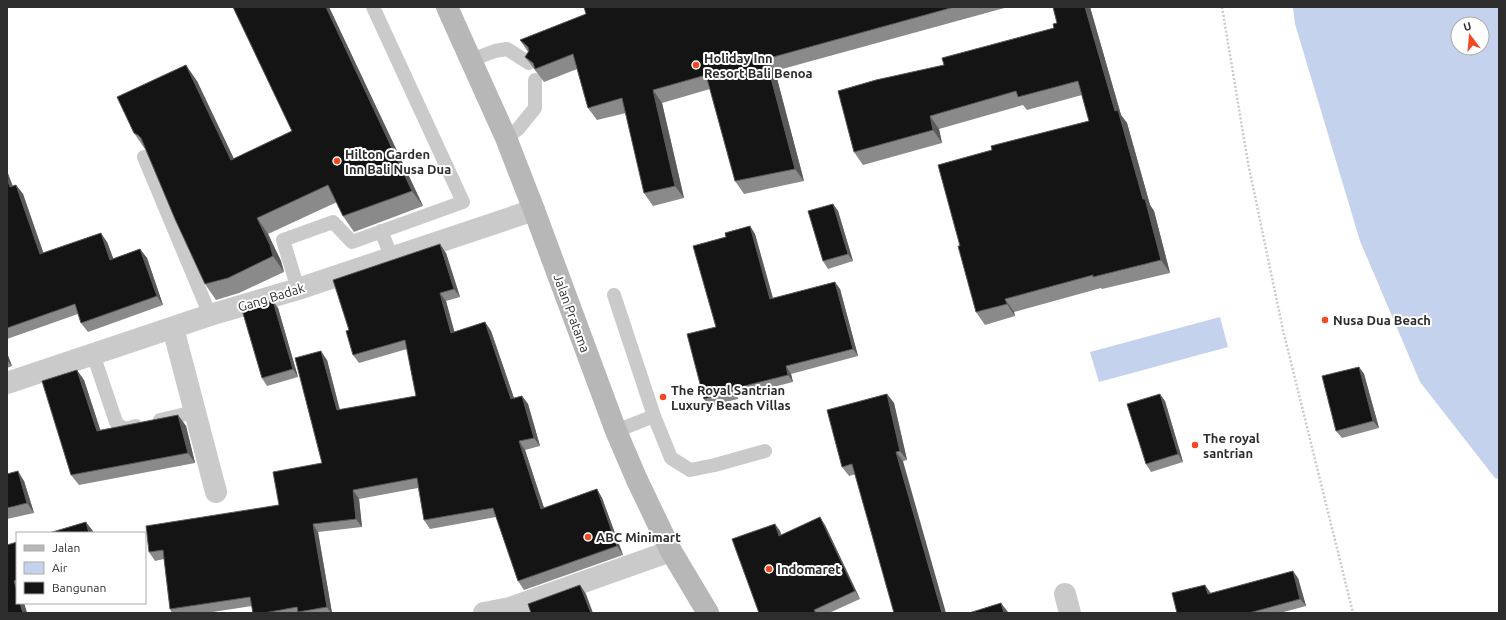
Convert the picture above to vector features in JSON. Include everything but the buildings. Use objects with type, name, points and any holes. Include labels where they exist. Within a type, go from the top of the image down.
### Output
[{"type":"street","name":"Jalan Pratama","points":[[447,7],[506,138],[616,431],[637,480],[671,551],[708,613]]},
{"type":"street","name":"Gang Badak","points":[[7,383],[210,315],[298,289],[534,210]]},
{"type":"street","points":[[172,328],[216,492]]},
{"type":"street","points":[[484,613],[510,608],[671,551]]},
{"type":"lane","points":[[298,289],[283,240],[333,222],[352,242],[463,202],[373,7]]},
{"type":"lane","points":[[470,60],[495,51],[507,49],[529,63]]},
{"type":"lane","points":[[506,138],[518,129],[535,108],[536,80]]},
{"type":"lane","points":[[144,157],[210,315]]},
{"type":"lane","points":[[381,231],[392,258]]},
{"type":"lane","points":[[614,295],[654,416],[671,458],[690,470],[715,465],[764,451]]},
{"type":"lane","points":[[93,354],[116,422],[121,428],[125,429],[194,412]]},
{"type":"lane","points":[[616,431],[654,416]]},
{"type":"path","points":[[1222,7],[1248,163],[1283,330],[1353,613]]},
{"type":"water","points":[[1293,7],[1499,7],[1499,479],[1495,478],[1420,382],[1360,241],[1295,24]]},
{"type":"water","points":[[1220,317],[1228,347],[1099,382],[1090,352]]},
{"type":"place","name":"Holiday Inn Resort Bali Benoa","points":[[696,65]]},
{"type":"place","name":"Hilton Garden Inn Bali Nusa Dua","points":[[337,161]]},
{"type":"place","name":"Nusa Dua Beach","points":[[1325,320]]},
{"type":"place","name":"The Royal Santrian Luxury Beach Villas","points":[[663,397]]},
{"type":"place","name":"The royal santrian","points":[[1195,445]]},
{"type":"place","name":"ABC Minimart","points":[[588,537]]},
{"type":"place","name":"Indomaret","points":[[769,569]]}]
